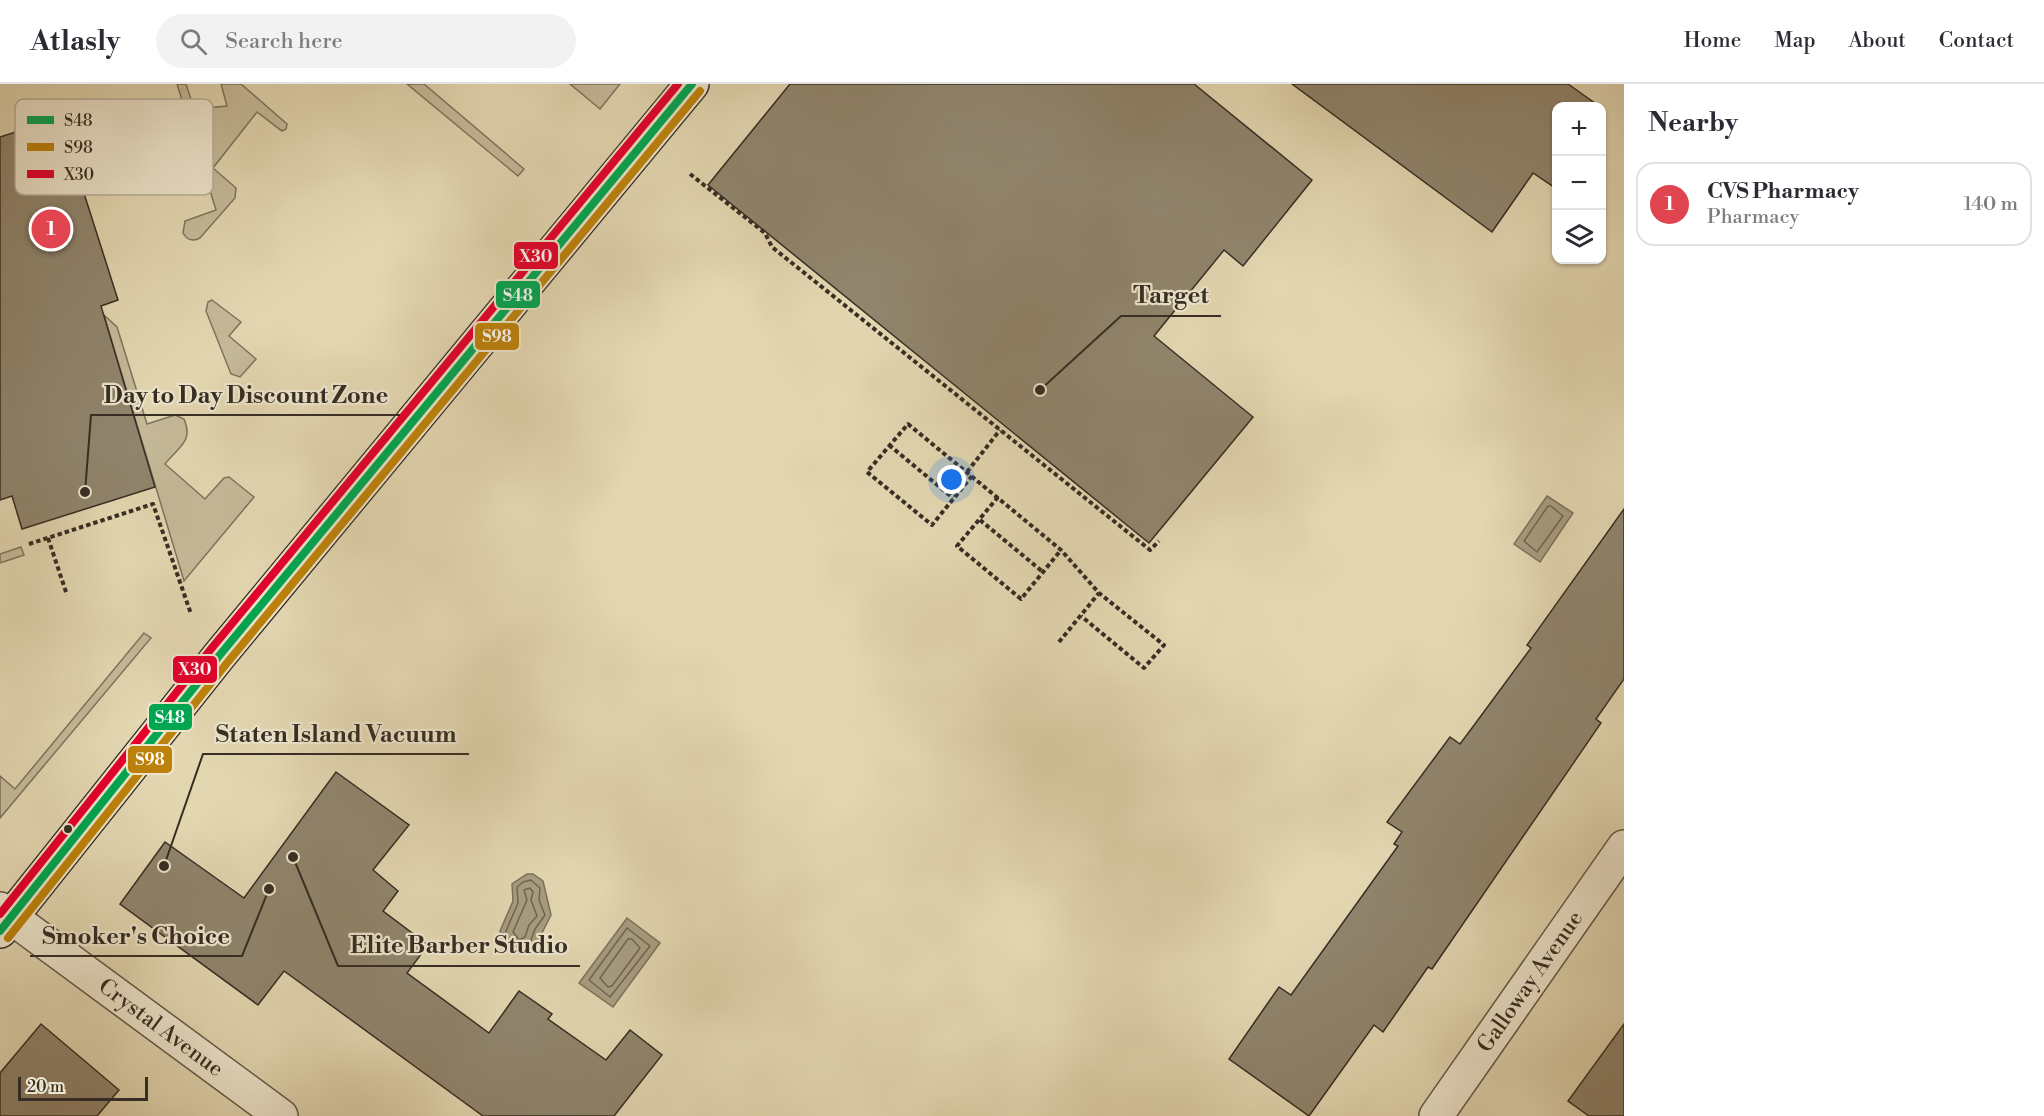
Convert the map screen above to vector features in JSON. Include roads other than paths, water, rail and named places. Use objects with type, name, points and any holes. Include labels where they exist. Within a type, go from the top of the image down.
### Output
[{"type":"main road","points":[[4,919],[692,84]]},
{"type":"main road","name":"Galloway Avenue","points":[[1436,1116],[1624,847]]},
{"type":"main road","name":"Crystal Avenue","points":[[4,919],[281,1116]]},
{"type":"water","points":[[1547,496],[1573,513],[1540,562],[1514,544]]},
{"type":"water","points":[[527,874],[533,874],[543,881],[551,915],[535,947],[518,953],[503,943],[500,931],[513,901],[512,884]]},
{"type":"water","points":[[627,918],[660,943],[613,1007],[579,983]]},
{"type":"place","name":"CVS Pharmacy","points":[[51,229]]},
{"type":"place","name":"Target","points":[[1040,390]]},
{"type":"place","name":"Day to Day Discount Zone","points":[[85,492]]},
{"type":"place","name":"Elite Barber Studio","points":[[293,857]]},
{"type":"place","name":"Staten Island Vacuum","points":[[164,866]]},
{"type":"place","name":"Smoker's Choice","points":[[269,889]]}]
